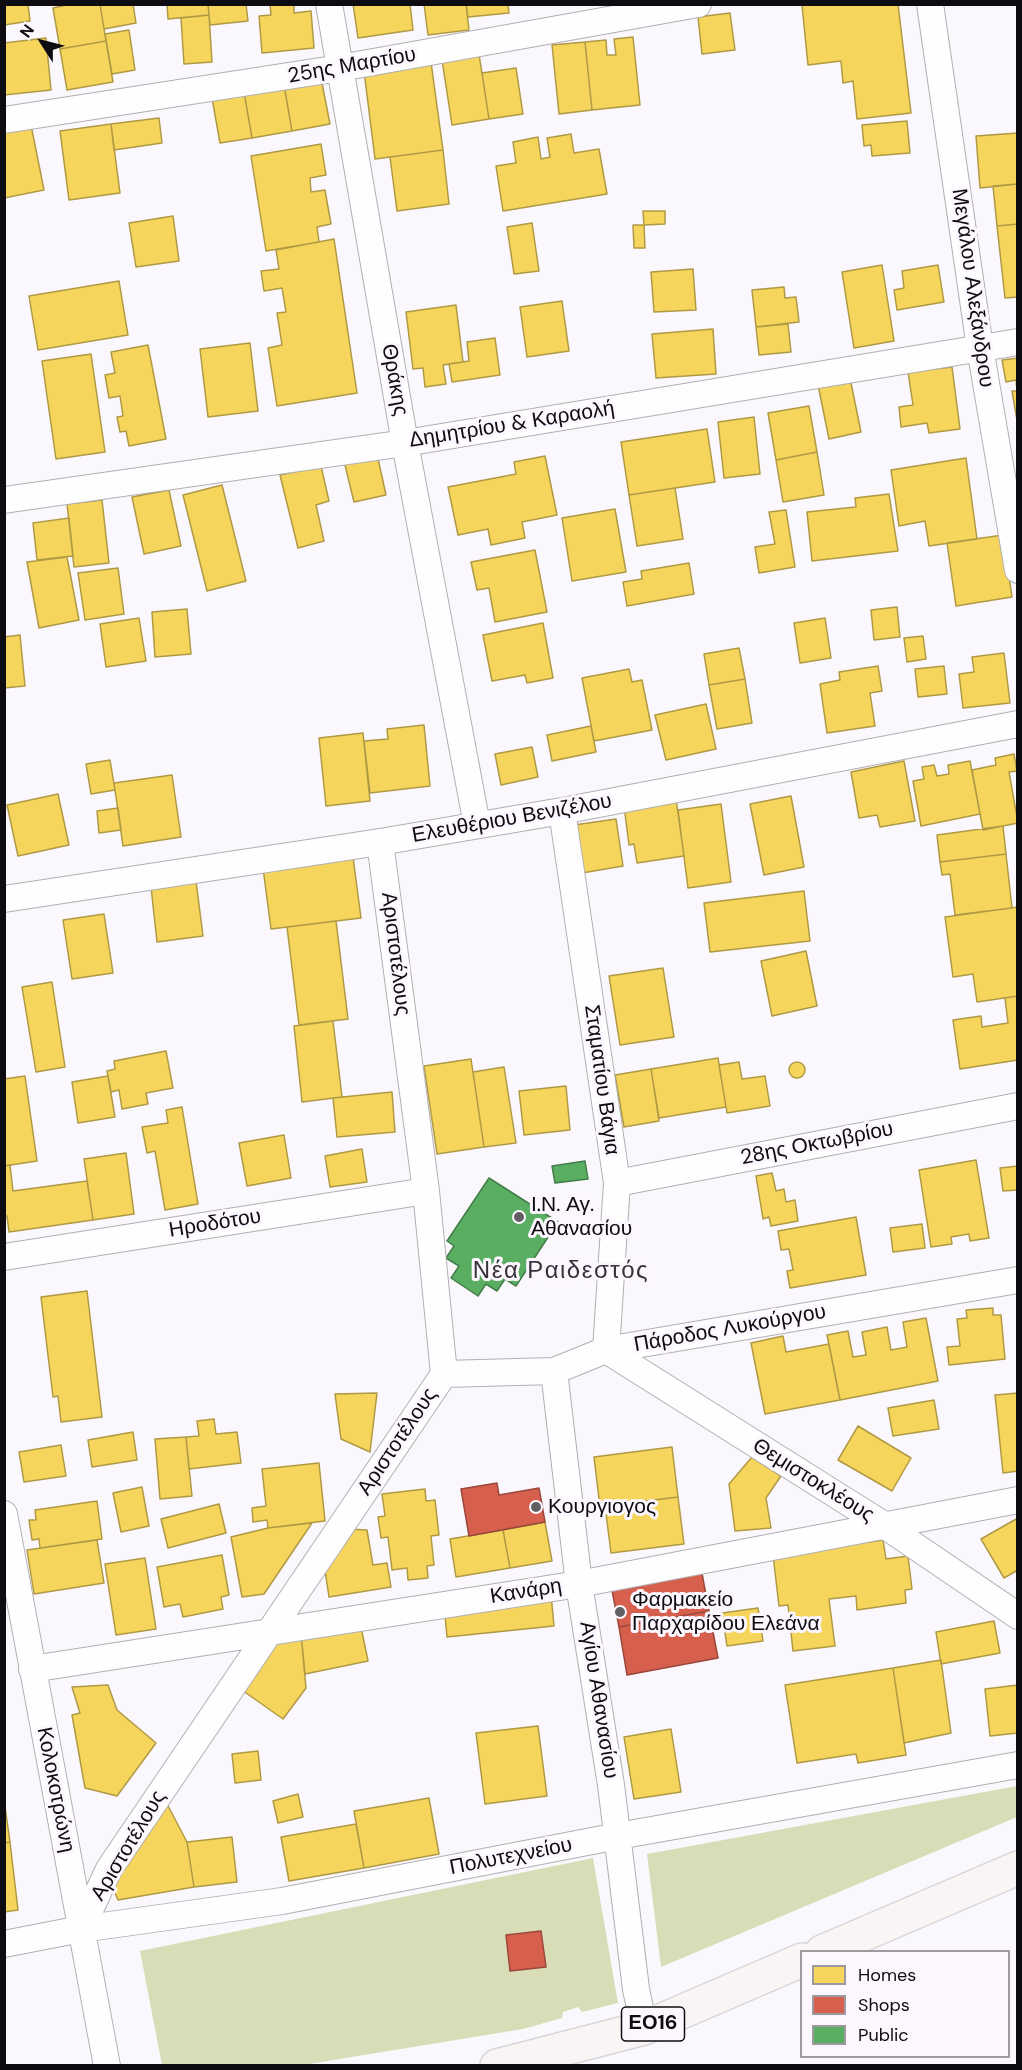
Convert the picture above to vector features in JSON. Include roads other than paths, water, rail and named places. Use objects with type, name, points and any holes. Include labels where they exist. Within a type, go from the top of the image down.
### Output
[{"type":"main road","points":[[827,1950],[1017,1868]]},
{"type":"main road","name":"ΕΟ16","points":[[497,2066],[644,2028],[800,1960]]},
{"type":"street","name":"Θράκης","points":[[329,4],[405,443],[477,825]]},
{"type":"street","name":"25ης Μαρτίου","points":[[4,120],[340,69],[698,4]]},
{"type":"street","name":"Μεγάλου Αλεξάνδρου","points":[[930,4],[980,348],[1017,570]]},
{"type":"street","name":"Δημητρίου & Καραολή","points":[[4,500],[405,443],[1017,342]]},
{"type":"street","name":"Ελευθέριου Βενιζέλου","points":[[4,898],[380,842],[562,811],[1017,724]]},
{"type":"street","name":"Σταματίου Βάγια","points":[[562,811],[617,1183],[606,1350]]},
{"type":"street","name":"Αριστοτέλους","points":[[81,1929],[110,1869],[444,1374],[426,1191],[380,842]]},
{"type":"street","name":"28ης Οκτωβρίου","points":[[617,1183],[1017,1106]]},
{"type":"street","name":"Ηροδότου","points":[[4,1257],[426,1191]]},
{"type":"street","name":"Πάροδος Λυκούργου","points":[[444,1374],[554,1371],[606,1350],[1017,1280]]},
{"type":"street","name":"Θεμιστοκλέους","points":[[606,1350],[884,1525],[1017,1616]]},
{"type":"street","name":"Αγίου Αθανασίου","points":[[554,1371],[579,1584],[618,1836],[636,1989],[644,2028]]},
{"type":"street","name":"Κανάρη","points":[[32,1669],[270,1630],[579,1584],[1017,1500]]},
{"type":"street","name":"Κολοκοτρώνη","points":[[4,1514],[107,2066]]},
{"type":"street","name":"Πολυτεχνείου","points":[[4,1944],[81,1929],[282,1901],[618,1836],[1017,1765]]},
{"type":"place","name":"Ι.Ν. Αγ. Αθανασίου","points":[[519,1217]]},
{"type":"place","name":"Κουργιογος","points":[[536,1507]]},
{"type":"place","name":"Φαρμακείο Παρχαρίδου Ελεάνα","points":[[620,1612]]},
{"type":"district","name":"Νέα Ραιδεστός","points":[[561,1272]]}]
